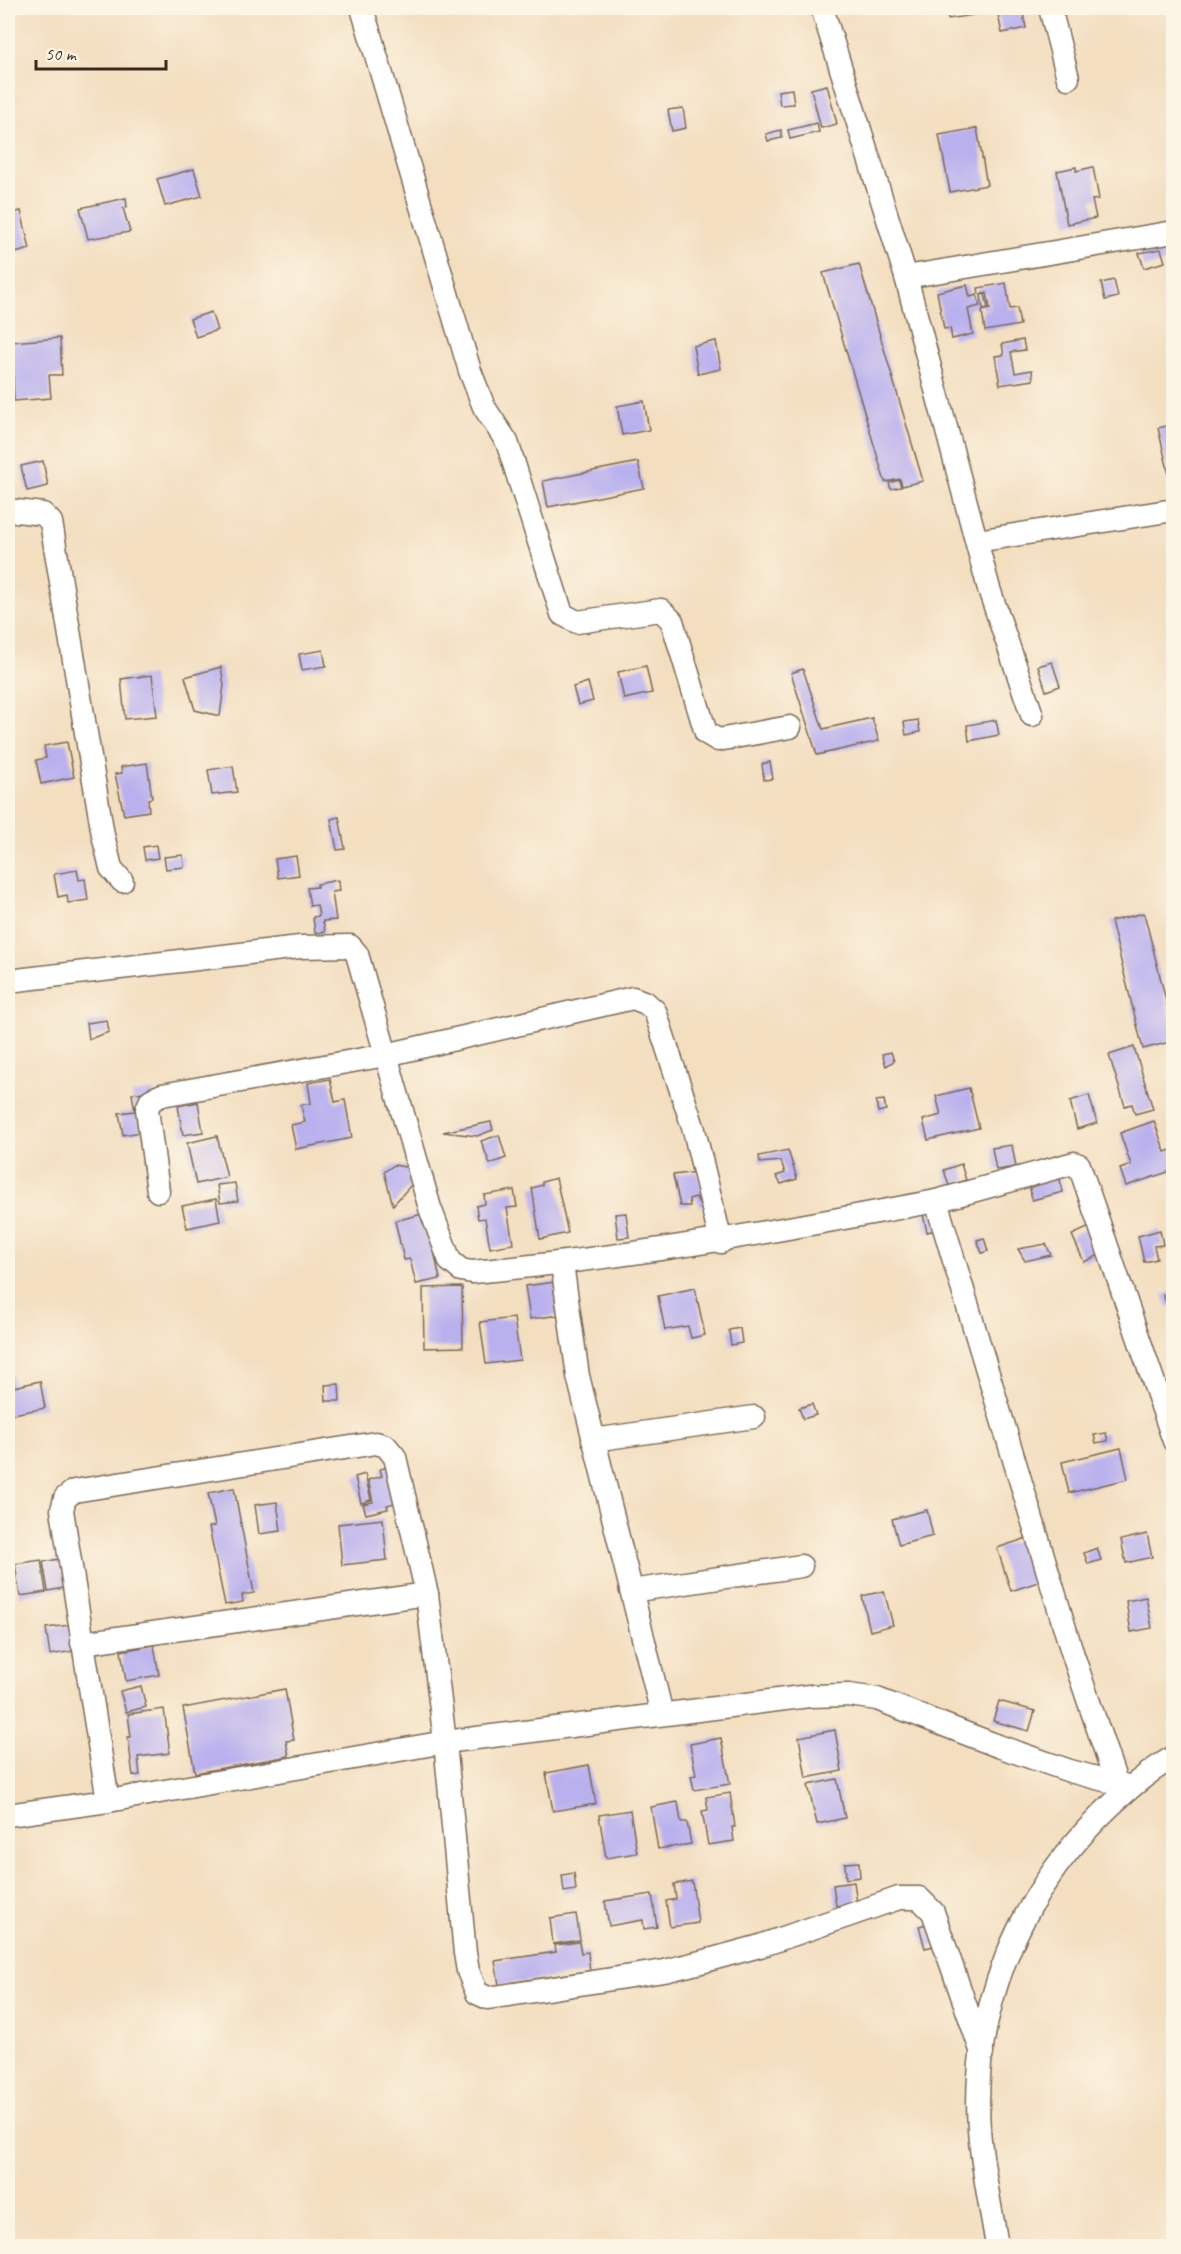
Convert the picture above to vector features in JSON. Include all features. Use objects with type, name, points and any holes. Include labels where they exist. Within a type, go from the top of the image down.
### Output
[{"type":"street","points":[[362,8],[470,371],[484,407],[507,442],[562,614],[577,622],[661,610],[672,621],[706,733],[710,738],[718,740],[790,727]]},
{"type":"street","points":[[822,8],[906,277],[989,589],[1032,715]]},
{"type":"street","points":[[1050,8],[1068,78]]},
{"type":"street","points":[[906,277],[1173,232]]},
{"type":"street","points":[[8,510],[43,514],[51,522],[103,835],[111,868],[122,881]]},
{"type":"street","points":[[977,541],[1173,510]]},
{"type":"street","points":[[8,981],[300,947],[350,946],[357,954],[430,1208],[450,1261],[461,1270],[472,1272],[562,1264],[721,1242],[936,1201],[1074,1164],[1079,1165],[1173,1441]]},
{"type":"street","points":[[159,1191],[147,1109],[151,1100],[162,1095],[386,1055],[633,998],[646,1003],[655,1011],[694,1130],[721,1242]]},
{"type":"street","points":[[936,1201],[1073,1655],[1123,1785]]},
{"type":"street","points":[[562,1264],[578,1376],[662,1714]]},
{"type":"street","points":[[593,1440],[754,1417]]},
{"type":"street","points":[[108,1801],[62,1510],[65,1498],[74,1491],[376,1443],[386,1446],[395,1458],[427,1594],[445,1742],[465,1953],[468,1971],[481,1997],[488,1998],[664,1971],[760,1946],[899,1898],[919,1898],[933,1912],[982,2053]]},
{"type":"street","points":[[631,1591],[801,1566]]},
{"type":"street","points":[[82,1643],[427,1594]]},
{"type":"street","points":[[8,1815],[108,1801],[445,1742],[809,1696],[849,1695],[877,1699],[998,1746],[1070,1771],[1123,1785]]},
{"type":"street","points":[[997,2247],[979,2129],[982,2053],[999,1980],[1014,1934],[1038,1891],[1073,1843],[1123,1785],[1173,1757]]},
{"type":"building","points":[[946,8],[979,8],[980,14],[948,19]]},
{"type":"building","points":[[1022,8],[1026,28],[1002,33],[997,10]]},
{"type":"building","points":[[827,85],[837,124],[821,128],[811,89]]},
{"type":"building","points":[[792,89],[794,104],[780,105],[778,91]]},
{"type":"building","points":[[683,108],[686,128],[672,131],[668,110]]},
{"type":"building","points":[[817,123],[819,132],[790,139],[788,130]]},
{"type":"building","points":[[977,128],[987,185],[950,192],[939,135]]},
{"type":"building","points":[[781,130],[782,138],[768,141],[766,134]]},
{"type":"building","points":[[1076,167],[1076,171],[1093,167],[1099,199],[1092,200],[1096,218],[1067,224],[1057,171]]},
{"type":"building","points":[[194,169],[202,196],[165,206],[157,179]]},
{"type":"building","points":[[126,198],[127,207],[123,208],[130,232],[88,239],[80,208]]},
{"type":"building","points":[[21,211],[30,249],[8,255],[8,214]]},
{"type":"building","points":[[1161,249],[1165,262],[1144,268],[1139,253]]},
{"type":"building","points":[[859,264],[923,481],[902,486],[900,479],[885,482],[823,273]]},
{"type":"building","points":[[1114,280],[1118,297],[1105,300],[1101,283]]},
{"type":"building","points":[[1006,283],[1010,309],[1017,308],[1020,325],[985,331],[982,311],[990,309],[987,293],[979,294],[978,288]]},
{"type":"building","points":[[967,285],[970,297],[977,295],[980,306],[968,309],[973,334],[952,339],[950,328],[944,329],[937,292]]},
{"type":"building","points":[[985,294],[988,308],[983,309],[981,295]]},
{"type":"building","points":[[211,312],[217,330],[196,337],[190,319]]},
{"type":"building","points":[[60,338],[62,375],[49,375],[51,398],[14,401],[11,342]]},
{"type":"building","points":[[1023,340],[1025,350],[1011,352],[1015,373],[1032,370],[1033,380],[1000,385],[995,356],[1004,355],[1002,344]]},
{"type":"building","points":[[716,341],[721,369],[698,374],[693,346]]},
{"type":"building","points":[[644,401],[649,430],[622,435],[617,406]]},
{"type":"building","points":[[1174,424],[1174,478],[1170,479],[1158,428]]},
{"type":"building","points":[[43,461],[48,486],[27,491],[21,466]]},
{"type":"building","points":[[638,462],[644,488],[548,507],[543,481]]},
{"type":"building","points":[[899,480],[901,487],[891,489],[889,483]]},
{"type":"building","points":[[323,650],[326,666],[302,670],[299,654]]},
{"type":"building","points":[[1052,662],[1060,686],[1046,691],[1038,666]]},
{"type":"building","points":[[646,666],[652,693],[624,699],[618,672]]},
{"type":"building","points":[[221,667],[224,685],[220,716],[195,710],[185,677]]},
{"type":"building","points":[[803,669],[823,729],[872,718],[879,741],[817,755],[791,673]]},
{"type":"building","points":[[152,675],[157,716],[125,719],[121,679]]},
{"type":"building","points":[[588,682],[593,701],[578,705],[573,687]]},
{"type":"building","points":[[918,720],[920,732],[906,735],[904,722]]},
{"type":"building","points":[[996,720],[999,735],[969,741],[967,725]]},
{"type":"building","points":[[67,742],[74,777],[41,784],[36,760],[46,758],[44,746]]},
{"type":"building","points":[[770,762],[773,779],[764,780],[762,764]]},
{"type":"building","points":[[147,763],[152,798],[148,799],[149,811],[124,815],[115,774],[122,773],[121,767]]},
{"type":"building","points":[[233,766],[237,792],[212,795],[208,770]]},
{"type":"building","points":[[339,817],[345,849],[337,850],[331,819]]},
{"type":"building","points":[[156,845],[158,858],[145,860],[143,847]]},
{"type":"building","points":[[183,855],[184,867],[166,869],[164,857]]},
{"type":"building","points":[[296,856],[299,875],[278,878],[275,859]]},
{"type":"building","points":[[77,870],[79,880],[85,879],[88,900],[68,903],[67,895],[58,897],[54,874]]},
{"type":"building","points":[[338,880],[339,891],[332,892],[336,920],[323,921],[325,932],[315,933],[313,917],[319,916],[317,905],[310,906],[307,888]]},
{"type":"building","points":[[1144,913],[1174,1032],[1174,1041],[1143,1049],[1111,921]]},
{"type":"building","points":[[107,1020],[109,1032],[89,1039],[87,1023]]},
{"type":"building","points":[[1134,1047],[1153,1109],[1135,1114],[1132,1104],[1125,1106],[1109,1055]]},
{"type":"building","points":[[891,1052],[894,1061],[886,1066],[882,1054]]},
{"type":"building","points":[[330,1079],[335,1102],[345,1100],[352,1138],[296,1149],[291,1125],[305,1122],[301,1105],[311,1103],[308,1083]]},
{"type":"building","points":[[969,1088],[979,1128],[928,1140],[923,1120],[941,1115],[936,1096]]},
{"type":"building","points":[[153,1090],[160,1129],[123,1135],[119,1113],[135,1111],[132,1094]]},
{"type":"building","points":[[1089,1095],[1097,1123],[1077,1129],[1070,1101]]},
{"type":"building","points":[[884,1100],[886,1110],[878,1112],[876,1101]]},
{"type":"building","points":[[198,1102],[203,1132],[183,1135],[178,1106]]},
{"type":"building","points":[[1154,1121],[1165,1152],[1174,1149],[1174,1170],[1126,1186],[1120,1169],[1131,1165],[1120,1133]]},
{"type":"building","points":[[491,1122],[493,1130],[477,1136],[443,1132]]},
{"type":"building","points":[[499,1135],[506,1158],[490,1164],[481,1141]]},
{"type":"building","points":[[217,1136],[227,1177],[196,1184],[187,1143]]},
{"type":"building","points":[[1012,1145],[1016,1167],[996,1170],[992,1148]]},
{"type":"building","points":[[788,1150],[797,1179],[781,1184],[776,1176],[785,1173],[781,1161],[760,1163],[759,1156]]},
{"type":"building","points":[[961,1164],[966,1180],[949,1186],[944,1170]]},
{"type":"building","points":[[394,1165],[411,1168],[409,1178],[412,1184],[393,1205],[384,1172]]},
{"type":"building","points":[[697,1172],[706,1205],[700,1206],[696,1197],[689,1199],[690,1206],[680,1206],[673,1175]]},
{"type":"building","points":[[1059,1176],[1063,1192],[1032,1200],[1029,1183]]},
{"type":"building","points":[[556,1178],[568,1233],[540,1239],[532,1188]]},
{"type":"building","points":[[235,1183],[238,1201],[220,1203],[217,1185]]},
{"type":"building","points":[[514,1190],[517,1207],[507,1208],[513,1244],[490,1248],[485,1218],[478,1219],[476,1206],[485,1204],[484,1195]]},
{"type":"building","points":[[216,1199],[220,1221],[187,1228],[182,1206]]},
{"type":"building","points":[[937,1211],[941,1229],[927,1232],[923,1214]]},
{"type":"building","points":[[426,1213],[440,1279],[416,1284],[410,1259],[404,1260],[395,1221]]},
{"type":"building","points":[[626,1213],[629,1237],[618,1238],[615,1214]]},
{"type":"building","points":[[1094,1225],[1106,1252],[1084,1262],[1072,1235]]},
{"type":"building","points":[[1160,1230],[1163,1245],[1154,1246],[1157,1259],[1144,1262],[1138,1236]]},
{"type":"building","points":[[984,1238],[988,1251],[982,1253],[977,1240]]},
{"type":"building","points":[[1046,1244],[1051,1255],[1025,1261],[1018,1249]]},
{"type":"building","points":[[555,1282],[560,1315],[530,1319],[525,1286]]},
{"type":"building","points":[[462,1287],[463,1347],[424,1348],[423,1288]]},
{"type":"building","points":[[695,1288],[705,1335],[691,1338],[688,1326],[665,1330],[658,1296]]},
{"type":"building","points":[[1174,1291],[1174,1304],[1168,1307],[1163,1295]]},
{"type":"building","points":[[514,1318],[520,1360],[486,1364],[480,1322]]},
{"type":"building","points":[[740,1328],[742,1343],[731,1345],[729,1330]]},
{"type":"building","points":[[11,1371],[14,1387],[40,1381],[45,1408],[8,1415],[8,1372]]},
{"type":"building","points":[[339,1384],[340,1401],[326,1401],[325,1385]]},
{"type":"building","points":[[812,1404],[816,1415],[803,1419],[799,1408]]},
{"type":"building","points":[[1106,1433],[1108,1441],[1096,1443],[1094,1435]]},
{"type":"building","points":[[1121,1448],[1128,1479],[1069,1493],[1062,1462]]},
{"type":"building","points":[[406,1463],[399,1502],[387,1505],[388,1509],[366,1514],[363,1504],[373,1502],[368,1480],[382,1476],[380,1469]]},
{"type":"building","points":[[365,1474],[371,1500],[361,1503],[355,1477]]},
{"type":"building","points":[[234,1488],[254,1593],[242,1595],[243,1602],[225,1605],[209,1527],[215,1526],[208,1493]]},
{"type":"building","points":[[277,1502],[281,1531],[259,1534],[255,1505]]},
{"type":"building","points":[[927,1510],[933,1536],[899,1545],[892,1519]]},
{"type":"building","points":[[383,1519],[387,1560],[342,1565],[338,1524]]},
{"type":"building","points":[[1039,1534],[1053,1577],[1011,1591],[997,1548]]},
{"type":"building","points":[[1147,1534],[1152,1557],[1126,1563],[1121,1540]]},
{"type":"building","points":[[1097,1548],[1101,1560],[1088,1564],[1084,1553]]},
{"type":"building","points":[[69,1557],[74,1586],[48,1591],[43,1562]]},
{"type":"building","points":[[41,1560],[46,1592],[20,1596],[15,1564]]},
{"type":"building","points":[[884,1591],[893,1625],[870,1631],[862,1596]]},
{"type":"building","points":[[1146,1597],[1152,1628],[1131,1632],[1126,1601]]},
{"type":"building","points":[[70,1625],[74,1651],[50,1655],[46,1628]]},
{"type":"building","points":[[154,1645],[159,1675],[126,1681],[121,1651]]},
{"type":"building","points":[[141,1686],[146,1707],[126,1712],[120,1691]]},
{"type":"building","points":[[285,1689],[294,1740],[286,1741],[289,1756],[195,1773],[183,1708]]},
{"type":"building","points":[[999,1701],[1035,1711],[1029,1731],[993,1721]]},
{"type":"building","points":[[164,1709],[170,1753],[138,1757],[140,1775],[133,1776],[128,1737],[131,1737],[128,1714]]},
{"type":"building","points":[[835,1730],[842,1771],[806,1778],[799,1737]]},
{"type":"building","points":[[721,1738],[730,1784],[694,1790],[691,1776],[696,1775],[690,1744]]},
{"type":"building","points":[[589,1765],[596,1804],[553,1811],[546,1773]]},
{"type":"building","points":[[837,1779],[845,1818],[817,1824],[808,1785]]},
{"type":"building","points":[[730,1793],[735,1827],[732,1827],[734,1841],[708,1845],[702,1811],[708,1810],[706,1797]]},
{"type":"building","points":[[678,1802],[681,1822],[687,1822],[691,1844],[658,1849],[651,1807]]},
{"type":"building","points":[[630,1810],[637,1853],[606,1858],[599,1815]]},
{"type":"building","points":[[859,1862],[860,1877],[846,1879],[845,1863]]},
{"type":"building","points":[[574,1873],[576,1890],[564,1892],[562,1875]]},
{"type":"building","points":[[692,1881],[698,1923],[670,1927],[666,1901],[676,1899],[674,1884]]},
{"type":"building","points":[[854,1882],[857,1903],[836,1906],[833,1885]]},
{"type":"building","points":[[652,1894],[657,1927],[644,1929],[643,1920],[609,1926],[605,1901]]},
{"type":"building","points":[[576,1914],[580,1940],[553,1944],[550,1918]]},
{"type":"building","points":[[932,1923],[938,1945],[925,1948],[919,1926]]},
{"type":"building","points":[[579,1942],[581,1953],[588,1952],[590,1973],[499,1985],[495,1961],[556,1952],[555,1945]]}]
